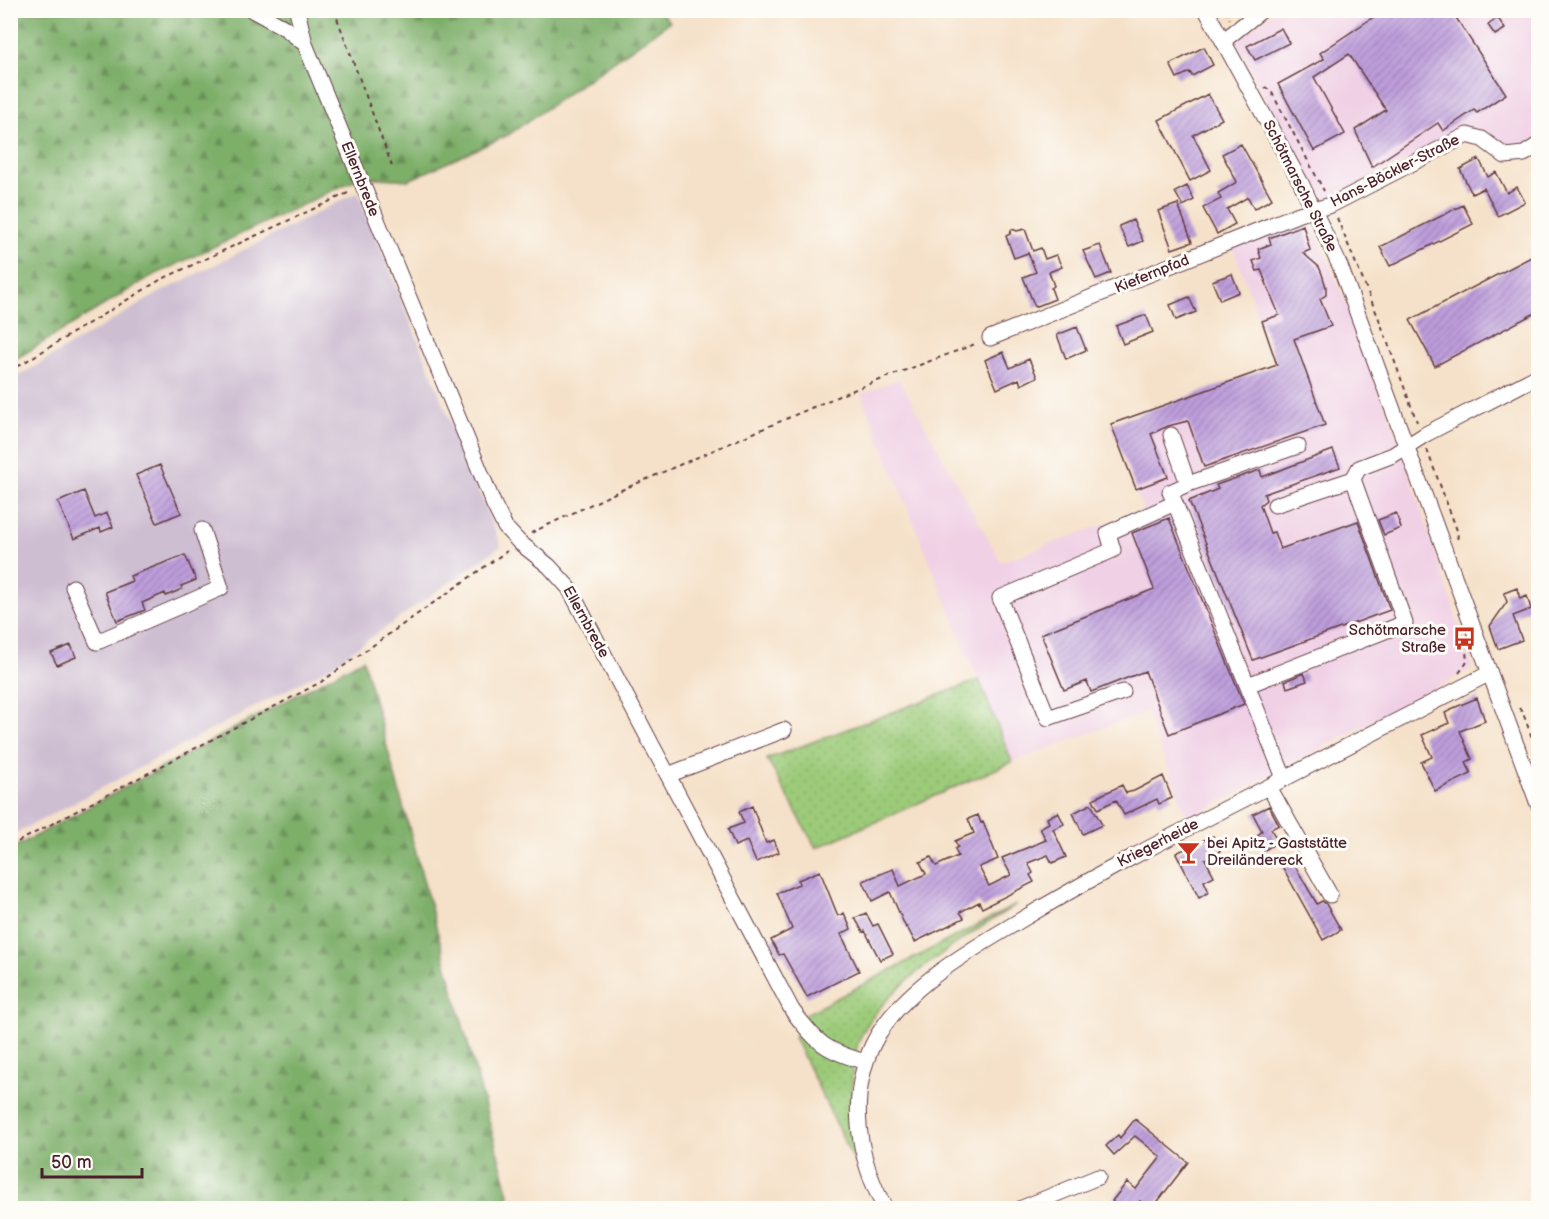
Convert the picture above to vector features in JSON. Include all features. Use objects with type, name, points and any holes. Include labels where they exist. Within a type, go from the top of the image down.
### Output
[{"type":"street","points":[[252,10],[285,28],[305,44]]},
{"type":"street","name":"Ellernbrede","points":[[297,10],[305,44],[505,527],[519,542],[549,566],[569,588],[792,1010],[808,1033],[824,1047],[866,1062]]},
{"type":"street","name":"Schötmarsche Straße","points":[[1206,10],[1314,210],[1347,285],[1490,673],[1533,770],[1539,804]]},
{"type":"street","points":[[1223,41],[1262,10]]},
{"type":"street","name":"Hans-Böckler-Straße","points":[[1314,210],[1331,205],[1467,135],[1482,139],[1505,156],[1524,154],[1539,145]]},
{"type":"street","name":"Kiefernpfad","points":[[990,338],[1314,210]]},
{"type":"street","points":[[1275,505],[1353,479],[1359,468],[1393,455],[1422,436],[1539,376]]},
{"type":"street","points":[[1171,435],[1188,484]]},
{"type":"street","points":[[1284,778],[1170,492],[1298,446]]},
{"type":"street","points":[[1248,685],[1406,623],[1353,479]]},
{"type":"street","points":[[1124,692],[1048,718],[1000,598],[1113,550],[1108,533],[1175,503]]},
{"type":"street","points":[[73,587],[97,642],[221,588],[202,530]]},
{"type":"street","name":"Kriegerheide","points":[[885,1209],[868,1172],[859,1128],[860,1082],[874,1043],[896,1011],[923,985],[964,956],[1091,878],[1490,673]]},
{"type":"street","points":[[668,775],[784,730]]},
{"type":"street","points":[[1269,786],[1330,895]]},
{"type":"street","points":[[1022,1209],[1098,1177]]},
{"type":"path","points":[[334,10],[392,166]]},
{"type":"path","points":[[10,371],[160,280],[363,186]]},
{"type":"path","points":[[1331,205],[1354,256],[1458,533],[1457,550]]},
{"type":"path","points":[[10,846],[321,682],[533,531],[848,392],[990,338]]},
{"type":"shaded area","points":[[1275,11],[1538,11],[1538,138],[1521,148],[1508,148],[1474,127],[1335,196],[1324,198],[1314,195],[1236,41]]},
{"type":"shaded area","points":[[358,192],[501,546],[328,668],[11,836],[10,381],[159,293]]},
{"type":"shaded area","points":[[1309,216],[1358,332],[1401,448],[1473,668],[1188,819],[1146,712],[1012,762],[861,394],[899,379],[1001,562],[1143,510],[1111,424],[1276,366],[1233,247]]},
{"type":"green space","points":[[659,10],[670,22],[508,135],[409,180],[361,177],[150,277],[11,362],[11,11]]},
{"type":"green space","points":[[363,659],[510,1198],[498,1208],[11,1208],[11,849]]},
{"type":"green space","points":[[979,680],[1012,762],[816,848],[767,759]]},
{"type":"green space","points":[[1016,905],[924,966],[882,1005],[866,1026],[857,1047],[852,1075],[855,1163],[794,1037],[806,1014]]},
{"type":"building","points":[[1384,10],[1451,10],[1506,94],[1477,113],[1474,110],[1443,131],[1438,123],[1372,167],[1355,130],[1386,110],[1349,54],[1314,77],[1345,134],[1314,151],[1278,84],[1324,59],[1320,53]]},
{"type":"building","points":[[1498,18],[1505,29],[1495,35],[1488,25]]},
{"type":"building","points":[[1281,28],[1289,43],[1255,60],[1247,46]]},
{"type":"building","points":[[1204,47],[1213,65],[1192,76],[1190,72],[1177,78],[1170,64]]},
{"type":"building","points":[[1208,94],[1222,119],[1193,135],[1211,170],[1190,181],[1159,120]]},
{"type":"building","points":[[1241,144],[1272,199],[1254,209],[1248,197],[1227,209],[1235,224],[1217,234],[1203,208],[1221,199],[1218,193],[1237,182],[1222,154]]},
{"type":"building","points":[[1479,159],[1488,177],[1496,172],[1507,193],[1517,187],[1525,202],[1498,216],[1484,188],[1472,194],[1460,169]]},
{"type":"building","points":[[1187,186],[1194,200],[1183,206],[1175,192]]},
{"type":"building","points":[[1178,204],[1192,242],[1172,249],[1158,211]]},
{"type":"building","points":[[1463,205],[1473,224],[1390,266],[1380,247]]},
{"type":"building","points":[[1133,220],[1143,241],[1129,247],[1119,226]]},
{"type":"building","points":[[1303,225],[1310,250],[1303,253],[1319,267],[1322,274],[1326,295],[1320,299],[1331,326],[1294,339],[1325,425],[1204,467],[1188,421],[1168,426],[1151,434],[1168,477],[1136,489],[1111,424],[1277,365],[1262,321],[1279,315],[1261,270],[1257,271],[1253,261],[1261,258],[1258,249],[1271,244],[1269,238]]},
{"type":"building","points":[[1012,229],[1017,231],[1025,229],[1033,251],[1041,248],[1045,259],[1056,255],[1062,267],[1049,272],[1054,286],[1051,288],[1055,299],[1035,307],[1023,277],[1036,272],[1028,253],[1014,258],[1006,236]]},
{"type":"building","points":[[1100,245],[1111,273],[1096,279],[1083,251]]},
{"type":"building","points":[[1539,253],[1539,311],[1435,366],[1410,320]]},
{"type":"building","points":[[1232,274],[1239,292],[1220,300],[1212,281]]},
{"type":"building","points":[[1189,297],[1196,312],[1176,320],[1170,305]]},
{"type":"building","points":[[1146,315],[1153,332],[1123,344],[1116,326]]},
{"type":"building","points":[[1077,327],[1086,350],[1066,359],[1057,335]]},
{"type":"building","points":[[1003,352],[1010,368],[1029,359],[1037,377],[1021,385],[1019,379],[997,389],[985,360]]},
{"type":"building","points":[[1333,450],[1340,467],[1264,494],[1266,500],[1260,505],[1270,533],[1274,532],[1280,549],[1358,521],[1390,610],[1253,660],[1189,501],[1218,489],[1216,485],[1260,470],[1262,477]]},
{"type":"building","points":[[160,465],[181,513],[157,523],[136,475]]},
{"type":"building","points":[[84,491],[95,518],[107,513],[113,527],[101,532],[100,528],[74,539],[58,502]]},
{"type":"building","points":[[1396,513],[1401,528],[1384,535],[1378,520]]},
{"type":"building","points":[[1169,518],[1244,704],[1169,734],[1145,671],[1091,692],[1087,681],[1064,690],[1041,634],[1154,589],[1132,533]]},
{"type":"building","points":[[185,555],[196,580],[166,596],[165,593],[142,603],[145,610],[117,621],[105,592],[132,581],[130,576]]},
{"type":"building","points":[[1517,588],[1520,599],[1527,596],[1531,609],[1513,616],[1522,640],[1498,649],[1490,626],[1507,602],[1504,593]]},
{"type":"building","points":[[71,645],[76,657],[57,665],[51,653]]},
{"type":"building","points":[[1304,673],[1307,681],[1287,688],[1285,681]]},
{"type":"building","points":[[1477,698],[1485,721],[1460,731],[1472,759],[1466,762],[1471,774],[1435,791],[1421,762],[1432,757],[1422,735],[1449,723],[1445,713]]},
{"type":"building","points":[[1163,776],[1172,798],[1159,804],[1157,799],[1124,815],[1116,800],[1098,809],[1093,799],[1122,785],[1126,793],[1134,791]]},
{"type":"building","points":[[1091,804],[1102,825],[1083,834],[1073,813]]},
{"type":"building","points":[[752,806],[766,843],[774,840],[779,852],[756,862],[747,841],[735,846],[728,829],[744,823],[739,812]]},
{"type":"building","points":[[1269,806],[1279,825],[1271,829],[1278,842],[1263,851],[1256,837],[1262,831],[1253,814]]},
{"type":"building","points":[[1058,812],[1064,824],[1053,829],[1066,857],[1052,863],[1048,855],[1028,863],[1034,882],[982,908],[979,902],[960,912],[964,918],[915,942],[890,892],[872,901],[863,881],[893,869],[900,886],[926,874],[920,862],[931,857],[936,866],[958,856],[955,841],[974,833],[968,819],[978,815],[998,859],[979,867],[989,886],[1011,875],[1002,858],[1046,840],[1040,828],[1049,823],[1047,818]]},
{"type":"building","points":[[1213,836],[1220,851],[1205,859],[1214,876],[1204,881],[1209,892],[1199,898],[1176,853]]},
{"type":"building","points":[[1292,861],[1317,904],[1322,901],[1326,904],[1341,930],[1323,940],[1282,866]]},
{"type":"building","points":[[820,871],[838,916],[844,913],[851,929],[841,934],[859,971],[807,997],[783,954],[779,955],[771,940],[792,929],[777,893],[799,884],[798,880]]},
{"type":"building","points":[[866,913],[873,926],[878,924],[893,954],[880,960],[865,931],[863,932],[855,918]]},
{"type":"building","points":[[1135,1119],[1188,1162],[1152,1209],[1140,1201],[1134,1209],[1121,1209],[1112,1201],[1127,1182],[1136,1189],[1161,1157],[1135,1136],[1114,1155],[1106,1146],[1118,1135],[1120,1138]]},
{"type":"place","name":"Schötmarsche Straße","points":[[1464,639]]},
{"type":"place","name":"bei Apitz - Gaststätte Dreiländereck","points":[[1189,852]]}]
